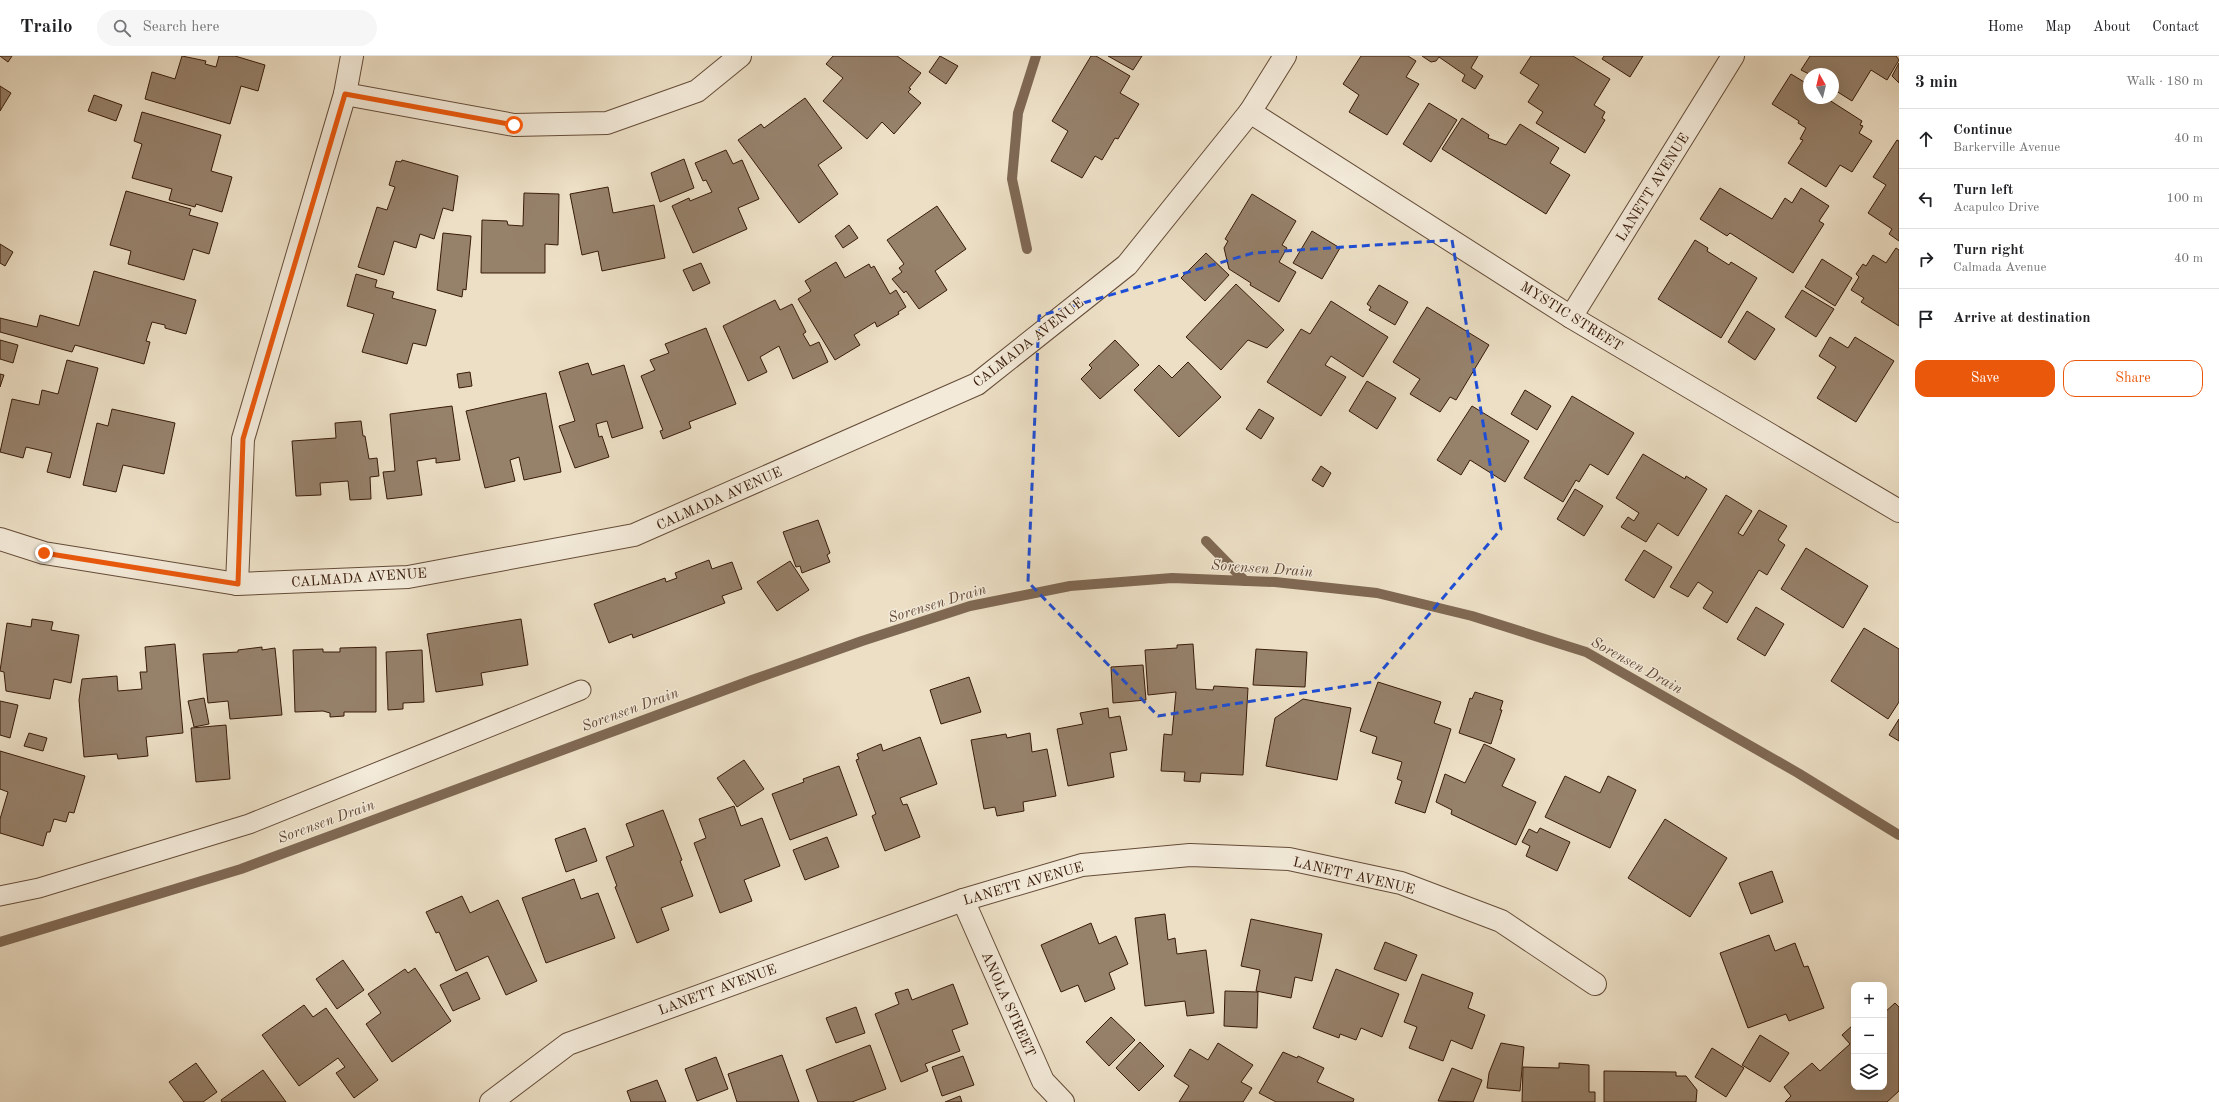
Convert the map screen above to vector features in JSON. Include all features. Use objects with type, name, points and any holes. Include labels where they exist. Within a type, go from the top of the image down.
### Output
[{"type":"street","points":[[238,584],[243,439],[345,94],[352,56]]},
{"type":"street","points":[[345,94],[514,125],[607,123],[697,91],[740,56]]},
{"type":"street","name":"CALMADA AVENUE","points":[[0,539],[44,553],[238,584],[408,577],[634,535],[977,384],[1127,265],[1250,112],[1285,56]]},
{"type":"street","name":"LANETT AVENUE","points":[[1571,317],[1734,56]]},
{"type":"street","name":"MYSTIC STREET","points":[[1250,112],[1571,317],[1899,511]]},
{"type":"street","name":"LANETT AVENUE","points":[[491,1102],[568,1044],[963,900],[1082,865],[1190,855],[1289,859],[1400,883],[1501,921],[1594,984]]},
{"type":"street","name":"ANOLA STREET","points":[[963,900],[1043,1081],[1063,1102]]},
{"type":"lane","points":[[0,896],[40,888],[249,824],[581,690]]},
{"type":"highlighted area","points":[[1452,240],[1501,529],[1372,682],[1158,716],[1028,582],[1039,316],[1253,253]]},
{"type":"building","points":[[0,56],[12,56],[8,62]]},
{"type":"building","points":[[182,56],[206,61],[205,64],[216,67],[219,56],[235,56],[265,65],[258,91],[241,86],[230,124],[145,99],[152,72],[175,79]]},
{"type":"building","points":[[833,56],[897,56],[921,73],[909,88],[911,89],[908,92],[921,103],[894,134],[882,122],[867,139],[823,101],[843,78],[826,64]]},
{"type":"building","points":[[940,56],[958,66],[946,84],[929,72]]},
{"type":"building","points":[[1091,56],[1096,56],[1130,76],[1120,93],[1139,104],[1118,139],[1115,138],[1102,160],[1095,156],[1082,178],[1051,161],[1068,131],[1052,121]]},
{"type":"building","points":[[1108,56],[1142,56],[1133,70]]},
{"type":"building","points":[[1361,56],[1408,56],[1416,61],[1406,77],[1419,84],[1387,135],[1349,112],[1359,95],[1343,84]]},
{"type":"building","points":[[1422,56],[1478,56],[1471,68],[1483,76],[1475,89],[1462,81],[1465,75],[1439,57],[1436,61],[1431,62]]},
{"type":"building","points":[[1531,56],[1573,56],[1610,79],[1594,105],[1605,112],[1602,118],[1605,120],[1585,153],[1536,123],[1543,112],[1528,102],[1539,85],[1520,73]]},
{"type":"building","points":[[1604,56],[1643,56],[1630,77],[1602,59]]},
{"type":"building","points":[[1810,56],[1896,56],[1899,60],[1887,80],[1871,70],[1852,101],[1839,93],[1839,68],[1803,68],[1803,71],[1801,70]]},
{"type":"building","points":[[1899,63],[1899,83],[1892,76]]},
{"type":"building","points":[[1791,74],[1803,81],[1803,104],[1835,104],[1862,121],[1860,125],[1863,126],[1859,133],[1872,141],[1852,172],[1840,165],[1826,187],[1788,163],[1803,140],[1800,139],[1806,128],[1798,123],[1799,121],[1772,104]]},
{"type":"building","points":[[0,86],[11,93],[0,111]]},
{"type":"building","points":[[94,95],[122,105],[116,121],[88,111]]},
{"type":"building","points":[[805,98],[842,148],[818,165],[838,194],[799,223],[738,140],[761,124],[764,128]]},
{"type":"building","points":[[1429,103],[1457,120],[1431,162],[1403,144]]},
{"type":"building","points":[[142,112],[221,135],[211,171],[232,177],[222,212],[196,204],[195,207],[169,200],[172,189],[132,178],[142,144],[134,141]]},
{"type":"building","points":[[1462,118],[1489,135],[1488,138],[1506,145],[1520,124],[1559,148],[1550,163],[1570,175],[1546,214],[1442,149]]},
{"type":"building","points":[[1897,140],[1899,141],[1899,241],[1889,234],[1892,229],[1868,213],[1886,185],[1873,177]]},
{"type":"building","points":[[726,150],[733,164],[742,160],[759,199],[738,208],[747,229],[693,253],[672,206],[689,198],[690,201],[712,192],[706,180],[703,181],[695,163]]},
{"type":"building","points":[[684,159],[694,188],[660,202],[651,173]]},
{"type":"building","points":[[402,160],[458,176],[453,211],[443,208],[434,239],[420,234],[416,248],[394,241],[384,275],[358,267],[377,207],[387,210],[395,187],[389,185],[396,161],[401,162]]},
{"type":"building","points":[[608,187],[613,213],[654,205],[665,258],[602,271],[598,251],[582,255],[570,194]]},
{"type":"building","points":[[1720,188],[1772,219],[1785,198],[1792,203],[1801,188],[1829,206],[1819,221],[1824,224],[1793,273],[1730,233],[1727,236],[1700,219]]},
{"type":"building","points":[[126,191],[191,209],[189,215],[218,223],[209,254],[193,249],[184,280],[128,264],[131,251],[110,245]]},
{"type":"building","points":[[524,193],[559,194],[558,245],[545,244],[545,273],[481,273],[482,220],[507,221],[508,225],[523,226]]},
{"type":"building","points":[[1252,194],[1296,221],[1282,245],[1287,248],[1279,262],[1296,272],[1279,302],[1250,285],[1251,283],[1229,269],[1224,248],[1228,241],[1225,239]]},
{"type":"building","points":[[937,206],[966,249],[935,271],[947,290],[919,309],[906,291],[904,293],[892,279],[902,272],[899,268],[904,264],[887,240]]},
{"type":"building","points":[[849,225],[858,238],[843,248],[835,236]]},
{"type":"building","points":[[1312,231],[1340,248],[1322,279],[1293,263]]},
{"type":"building","points":[[443,233],[471,236],[466,290],[463,289],[462,297],[437,290]]},
{"type":"building","points":[[1695,240],[1708,248],[1707,251],[1729,265],[1731,262],[1757,278],[1721,338],[1658,299]]},
{"type":"building","points":[[0,244],[13,252],[5,266],[0,263]]},
{"type":"building","points":[[1896,248],[1899,250],[1899,326],[1861,302],[1864,298],[1851,290],[1859,277],[1856,274],[1863,264],[1866,266],[1873,255],[1886,263]]},
{"type":"building","points":[[1206,253],[1229,275],[1205,301],[1181,278]]},
{"type":"building","points":[[1822,259],[1852,278],[1835,306],[1805,287]]},
{"type":"building","points":[[836,262],[845,278],[869,264],[871,268],[874,266],[890,294],[896,290],[906,307],[898,312],[899,314],[877,327],[875,322],[854,335],[860,345],[835,360],[798,299],[811,291],[805,281]]},
{"type":"building","points":[[701,263],[710,283],[693,291],[683,270]]},
{"type":"building","points":[[94,271],[196,300],[186,334],[165,328],[165,325],[152,322],[146,341],[150,342],[144,364],[75,345],[72,352],[0,332],[0,318],[37,327],[40,315],[79,326]]},
{"type":"building","points":[[356,274],[377,280],[375,287],[394,292],[392,298],[436,310],[426,346],[413,343],[407,364],[362,352],[374,314],[347,306]]},
{"type":"building","points":[[1236,284],[1284,330],[1267,348],[1248,340],[1221,370],[1186,337]]},
{"type":"building","points":[[1379,285],[1408,302],[1395,325],[1369,310],[1371,307],[1367,304]]},
{"type":"building","points":[[1802,290],[1834,309],[1816,337],[1785,317]]},
{"type":"building","points":[[775,300],[780,310],[792,304],[806,332],[803,334],[810,346],[819,342],[828,362],[793,379],[779,346],[760,357],[767,372],[748,381],[723,326]]},
{"type":"building","points":[[1331,301],[1388,337],[1363,377],[1331,356],[1325,365],[1346,377],[1321,416],[1267,382],[1301,329],[1310,334]]},
{"type":"building","points":[[1427,307],[1489,345],[1456,400],[1450,397],[1440,412],[1410,394],[1420,379],[1393,362]]},
{"type":"building","points":[[1747,311],[1775,329],[1755,360],[1728,342]]},
{"type":"building","points":[[706,328],[736,404],[689,422],[691,428],[663,439],[660,431],[663,430],[641,376],[655,370],[650,360],[669,353],[665,344]]},
{"type":"building","points":[[1830,337],[1848,348],[1855,337],[1894,361],[1856,422],[1817,398],[1836,367],[1819,356]]},
{"type":"building","points":[[0,340],[18,345],[13,363],[0,359]]},
{"type":"building","points":[[1115,340],[1139,365],[1100,399],[1081,379],[1092,368],[1089,365]]},
{"type":"building","points":[[67,360],[98,368],[70,478],[47,472],[52,453],[26,447],[23,458],[0,452],[12,399],[39,405],[42,390],[58,394]]},
{"type":"building","points":[[1188,362],[1221,397],[1179,437],[1134,390],[1159,365],[1172,378]]},
{"type":"building","points":[[588,363],[592,375],[624,365],[643,428],[612,438],[607,421],[596,424],[599,437],[602,436],[609,457],[575,468],[559,426],[575,421],[559,372]]},
{"type":"building","points":[[470,372],[472,386],[459,388],[457,374]]},
{"type":"building","points":[[0,374],[4,375],[0,387]]},
{"type":"building","points":[[1367,381],[1396,398],[1377,429],[1349,411]]},
{"type":"building","points":[[1525,390],[1551,406],[1537,430],[1511,414]]},
{"type":"building","points":[[546,393],[561,472],[524,480],[519,457],[510,460],[515,481],[485,488],[466,411]]},
{"type":"building","points":[[1572,396],[1634,433],[1608,475],[1590,464],[1579,482],[1576,480],[1563,502],[1524,478]]},
{"type":"building","points":[[452,406],[460,460],[436,463],[436,458],[417,461],[422,495],[387,499],[383,472],[395,471],[390,414]]},
{"type":"building","points":[[1472,406],[1529,441],[1505,482],[1470,460],[1461,475],[1437,460]]},
{"type":"building","points":[[112,409],[175,423],[164,474],[123,465],[116,492],[83,485],[97,423],[108,426]]},
{"type":"building","points":[[1259,409],[1274,418],[1261,439],[1246,429]]},
{"type":"building","points":[[361,421],[369,459],[377,458],[379,476],[370,477],[371,499],[350,500],[348,481],[320,483],[321,495],[296,496],[292,441],[336,438],[335,423]]},
{"type":"building","points":[[1643,454],[1685,479],[1686,476],[1707,489],[1678,536],[1658,523],[1646,542],[1621,527],[1628,517],[1634,521],[1639,513],[1616,498]]},
{"type":"building","points":[[1321,466],[1331,473],[1323,487],[1312,480]]},
{"type":"building","points":[[1575,489],[1603,506],[1584,536],[1557,519]]},
{"type":"building","points":[[1726,495],[1752,511],[1738,533],[1743,536],[1759,510],[1787,526],[1778,540],[1785,545],[1767,575],[1759,570],[1727,623],[1703,608],[1713,592],[1698,582],[1688,597],[1670,587]]},
{"type":"building","points":[[818,520],[830,553],[827,555],[830,562],[802,573],[800,566],[796,567],[783,532]]},
{"type":"building","points":[[1806,548],[1868,586],[1843,628],[1781,589]]},
{"type":"building","points":[[1644,550],[1672,567],[1654,598],[1625,580]]},
{"type":"building","points":[[709,560],[712,569],[732,562],[742,589],[722,596],[725,603],[633,638],[632,634],[609,643],[594,604],[665,578],[666,582],[677,578],[675,573]]},
{"type":"building","points":[[790,561],[809,590],[777,611],[757,582]]},
{"type":"building","points":[[1756,607],[1784,624],[1765,656],[1737,639]]},
{"type":"building","points":[[32,619],[53,622],[51,630],[79,635],[71,683],[54,679],[50,699],[6,691],[4,672],[0,671],[7,623],[31,627]]},
{"type":"building","points":[[521,619],[528,665],[481,673],[483,685],[436,692],[427,634]]},
{"type":"building","points":[[1864,628],[1899,649],[1899,702],[1888,719],[1831,681]]},
{"type":"building","points":[[175,644],[183,733],[146,737],[148,756],[118,759],[117,754],[84,757],[79,700],[82,679],[117,676],[118,691],[142,689],[140,672],[147,672],[145,647]]},
{"type":"building","points":[[1193,644],[1196,689],[1213,690],[1214,686],[1248,688],[1243,775],[1201,773],[1200,782],[1184,781],[1185,772],[1161,771],[1164,734],[1172,735],[1176,692],[1148,695],[1145,650],[1177,648],[1177,645]]},
{"type":"building","points":[[262,647],[262,650],[275,648],[282,715],[230,719],[228,701],[208,703],[203,654],[238,652],[238,650]]},
{"type":"building","points":[[376,647],[376,712],[344,712],[344,716],[330,717],[330,713],[323,711],[295,712],[293,650],[323,649],[323,652],[340,652],[340,648]]},
{"type":"building","points":[[1256,649],[1307,652],[1305,687],[1253,685]]},
{"type":"building","points":[[422,650],[424,702],[403,703],[403,709],[388,710],[386,652]]},
{"type":"building","points":[[1143,665],[1146,700],[1113,703],[1111,667]]},
{"type":"building","points":[[969,677],[981,712],[941,724],[930,690]]},
{"type":"building","points":[[1378,682],[1441,702],[1434,723],[1451,729],[1425,813],[1395,803],[1402,781],[1397,779],[1402,762],[1372,753],[1377,737],[1360,731]]},
{"type":"building","points":[[1475,692],[1503,701],[1500,710],[1502,710],[1491,744],[1459,733],[1470,698],[1472,699]]},
{"type":"building","points":[[204,698],[209,724],[194,727],[188,701]]},
{"type":"building","points":[[1303,699],[1351,708],[1337,780],[1266,766],[1275,718]]},
{"type":"building","points":[[0,701],[18,705],[10,738],[0,735]]},
{"type":"building","points":[[1108,708],[1109,718],[1120,716],[1127,750],[1110,753],[1114,777],[1068,786],[1057,729],[1083,724],[1080,713]]},
{"type":"building","points":[[1899,719],[1899,741],[1889,735]]},
{"type":"building","points":[[226,725],[230,779],[196,782],[191,728]]},
{"type":"building","points":[[29,733],[47,738],[43,751],[24,746]]},
{"type":"building","points":[[1030,733],[1032,752],[1047,749],[1056,796],[1023,802],[1024,811],[997,816],[995,807],[984,809],[971,740],[1006,734],[1007,738]]},
{"type":"building","points":[[920,737],[937,784],[900,798],[903,805],[907,804],[920,837],[885,851],[872,816],[876,814],[856,760],[859,759],[857,754],[881,744],[883,751]]},
{"type":"building","points":[[1484,744],[1515,759],[1502,786],[1536,802],[1516,845],[1451,814],[1452,810],[1436,802],[1445,774],[1465,783]]},
{"type":"building","points":[[0,751],[85,776],[74,813],[69,812],[66,822],[54,819],[50,832],[47,832],[43,846],[0,833],[0,819],[8,792],[0,789]]},
{"type":"building","points":[[744,760],[764,789],[737,807],[717,778]]},
{"type":"building","points":[[839,766],[857,815],[790,840],[772,794],[804,782],[803,779]]},
{"type":"building","points":[[1565,776],[1600,793],[1608,776],[1636,790],[1610,848],[1545,817]]},
{"type":"building","points":[[734,806],[741,826],[762,818],[780,866],[744,880],[752,901],[720,913],[694,843],[706,838],[699,819]]},
{"type":"building","points":[[663,810],[682,860],[680,861],[693,896],[661,908],[669,930],[637,943],[615,887],[617,886],[606,857],[634,846],[626,824]]},
{"type":"building","points":[[1665,819],[1727,858],[1690,917],[1628,878]]},
{"type":"building","points":[[585,828],[597,861],[566,872],[555,839]]},
{"type":"building","points":[[1540,828],[1570,842],[1557,871],[1526,856],[1530,846],[1522,842],[1529,829],[1537,833]]},
{"type":"building","points":[[827,837],[839,867],[805,880],[793,850]]},
{"type":"building","points":[[1772,871],[1783,902],[1751,914],[1739,883]]},
{"type":"building","points":[[574,879],[581,899],[598,893],[615,938],[546,963],[522,898]]},
{"type":"building","points":[[462,896],[470,913],[498,900],[537,981],[506,995],[488,956],[456,971],[439,932],[436,933],[426,912]]},
{"type":"building","points":[[1165,914],[1168,940],[1175,938],[1177,954],[1206,950],[1214,1013],[1187,1016],[1185,1001],[1145,1006],[1135,918]]},
{"type":"building","points":[[1251,919],[1322,934],[1312,981],[1295,977],[1291,998],[1256,991],[1260,970],[1241,966]]},
{"type":"building","points":[[1091,923],[1099,944],[1116,936],[1128,964],[1109,973],[1115,989],[1085,1002],[1078,985],[1061,992],[1041,945]]},
{"type":"building","points":[[1769,935],[1775,951],[1795,943],[1804,967],[1808,966],[1824,1008],[1789,1021],[1786,1014],[1748,1028],[1720,953]]},
{"type":"building","points":[[1385,942],[1417,955],[1406,981],[1374,969]]},
{"type":"building","points":[[343,960],[364,990],[337,1009],[316,979]]},
{"type":"building","points":[[415,968],[451,1021],[392,1062],[366,1024],[381,1013],[368,994],[405,969],[408,973]]},
{"type":"building","points":[[1336,969],[1399,994],[1382,1037],[1361,1028],[1356,1040],[1340,1034],[1339,1038],[1313,1028]]},
{"type":"building","points":[[467,972],[480,999],[453,1011],[440,985]]},
{"type":"building","points":[[1422,974],[1473,993],[1468,1008],[1485,1015],[1472,1049],[1451,1040],[1443,1061],[1409,1048],[1417,1027],[1404,1022]]},
{"type":"building","points":[[953,984],[968,1024],[952,1030],[960,1051],[925,1064],[928,1071],[901,1082],[875,1014],[899,1004],[895,993],[908,989],[912,1000]]},
{"type":"building","points":[[1225,991],[1258,992],[1257,1028],[1224,1026]]},
{"type":"building","points":[[1895,1003],[1899,1007],[1899,1091],[1887,1102],[1785,1102],[1791,1096],[1784,1087],[1812,1063],[1820,1071],[1850,1044],[1842,1035],[1851,1027],[1851,1090],[1887,1090],[1887,1010]]},
{"type":"building","points":[[304,1005],[313,1017],[326,1008],[378,1080],[354,1098],[336,1073],[345,1067],[338,1058],[299,1086],[262,1035]]},
{"type":"building","points":[[856,1007],[865,1033],[836,1043],[826,1018]]},
{"type":"building","points":[[1111,1017],[1135,1040],[1109,1066],[1086,1042]]},
{"type":"building","points":[[1760,1035],[1789,1053],[1770,1082],[1742,1065]]},
{"type":"building","points":[[1140,1042],[1164,1066],[1139,1091],[1116,1068]]},
{"type":"building","points":[[1218,1043],[1253,1065],[1241,1082],[1252,1088],[1243,1102],[1179,1102],[1189,1086],[1174,1076],[1190,1049],[1208,1060]]},
{"type":"building","points":[[1501,1043],[1524,1047],[1520,1091],[1487,1088],[1489,1073]]},
{"type":"building","points":[[870,1045],[886,1089],[852,1102],[818,1102],[806,1070]]},
{"type":"building","points":[[1712,1048],[1744,1068],[1726,1097],[1695,1077]]},
{"type":"building","points":[[1283,1052],[1297,1058],[1298,1056],[1324,1068],[1317,1082],[1354,1099],[1353,1102],[1276,1102],[1259,1093]]},
{"type":"building","points":[[782,1055],[799,1102],[737,1102],[728,1074]]},
{"type":"building","points":[[963,1056],[974,1085],[942,1096],[932,1067]]},
{"type":"building","points":[[716,1057],[728,1089],[697,1101],[685,1069]]},
{"type":"building","points":[[196,1063],[217,1092],[203,1102],[184,1102],[169,1082]]},
{"type":"building","points":[[1559,1063],[1589,1065],[1589,1092],[1595,1092],[1595,1102],[1522,1102],[1523,1067],[1559,1068]]},
{"type":"building","points":[[1452,1068],[1482,1080],[1473,1102],[1438,1101]]},
{"type":"building","points":[[263,1070],[286,1102],[222,1102],[221,1100]]},
{"type":"building","points":[[1604,1071],[1676,1072],[1676,1076],[1686,1076],[1697,1090],[1696,1102],[1604,1102]]},
{"type":"building","points":[[657,1080],[666,1102],[631,1102],[627,1091]]},
{"type":"building","points":[[960,1096],[962,1102],[945,1102]]},
{"type":"waterway","points":[[1027,249],[1012,179],[1018,113],[1036,56]]},
{"type":"waterway","points":[[1206,541],[1245,581]]},
{"type":"waterway","name":"Sorensen Drain","points":[[0,942],[241,869],[752,680],[862,641],[970,606],[1070,586],[1172,578],[1275,582],[1377,593],[1472,616],[1586,652],[1798,773],[1899,835]]},
{"type":"route","points":[[44,553],[238,584],[243,439],[345,94],[514,125]]}]
